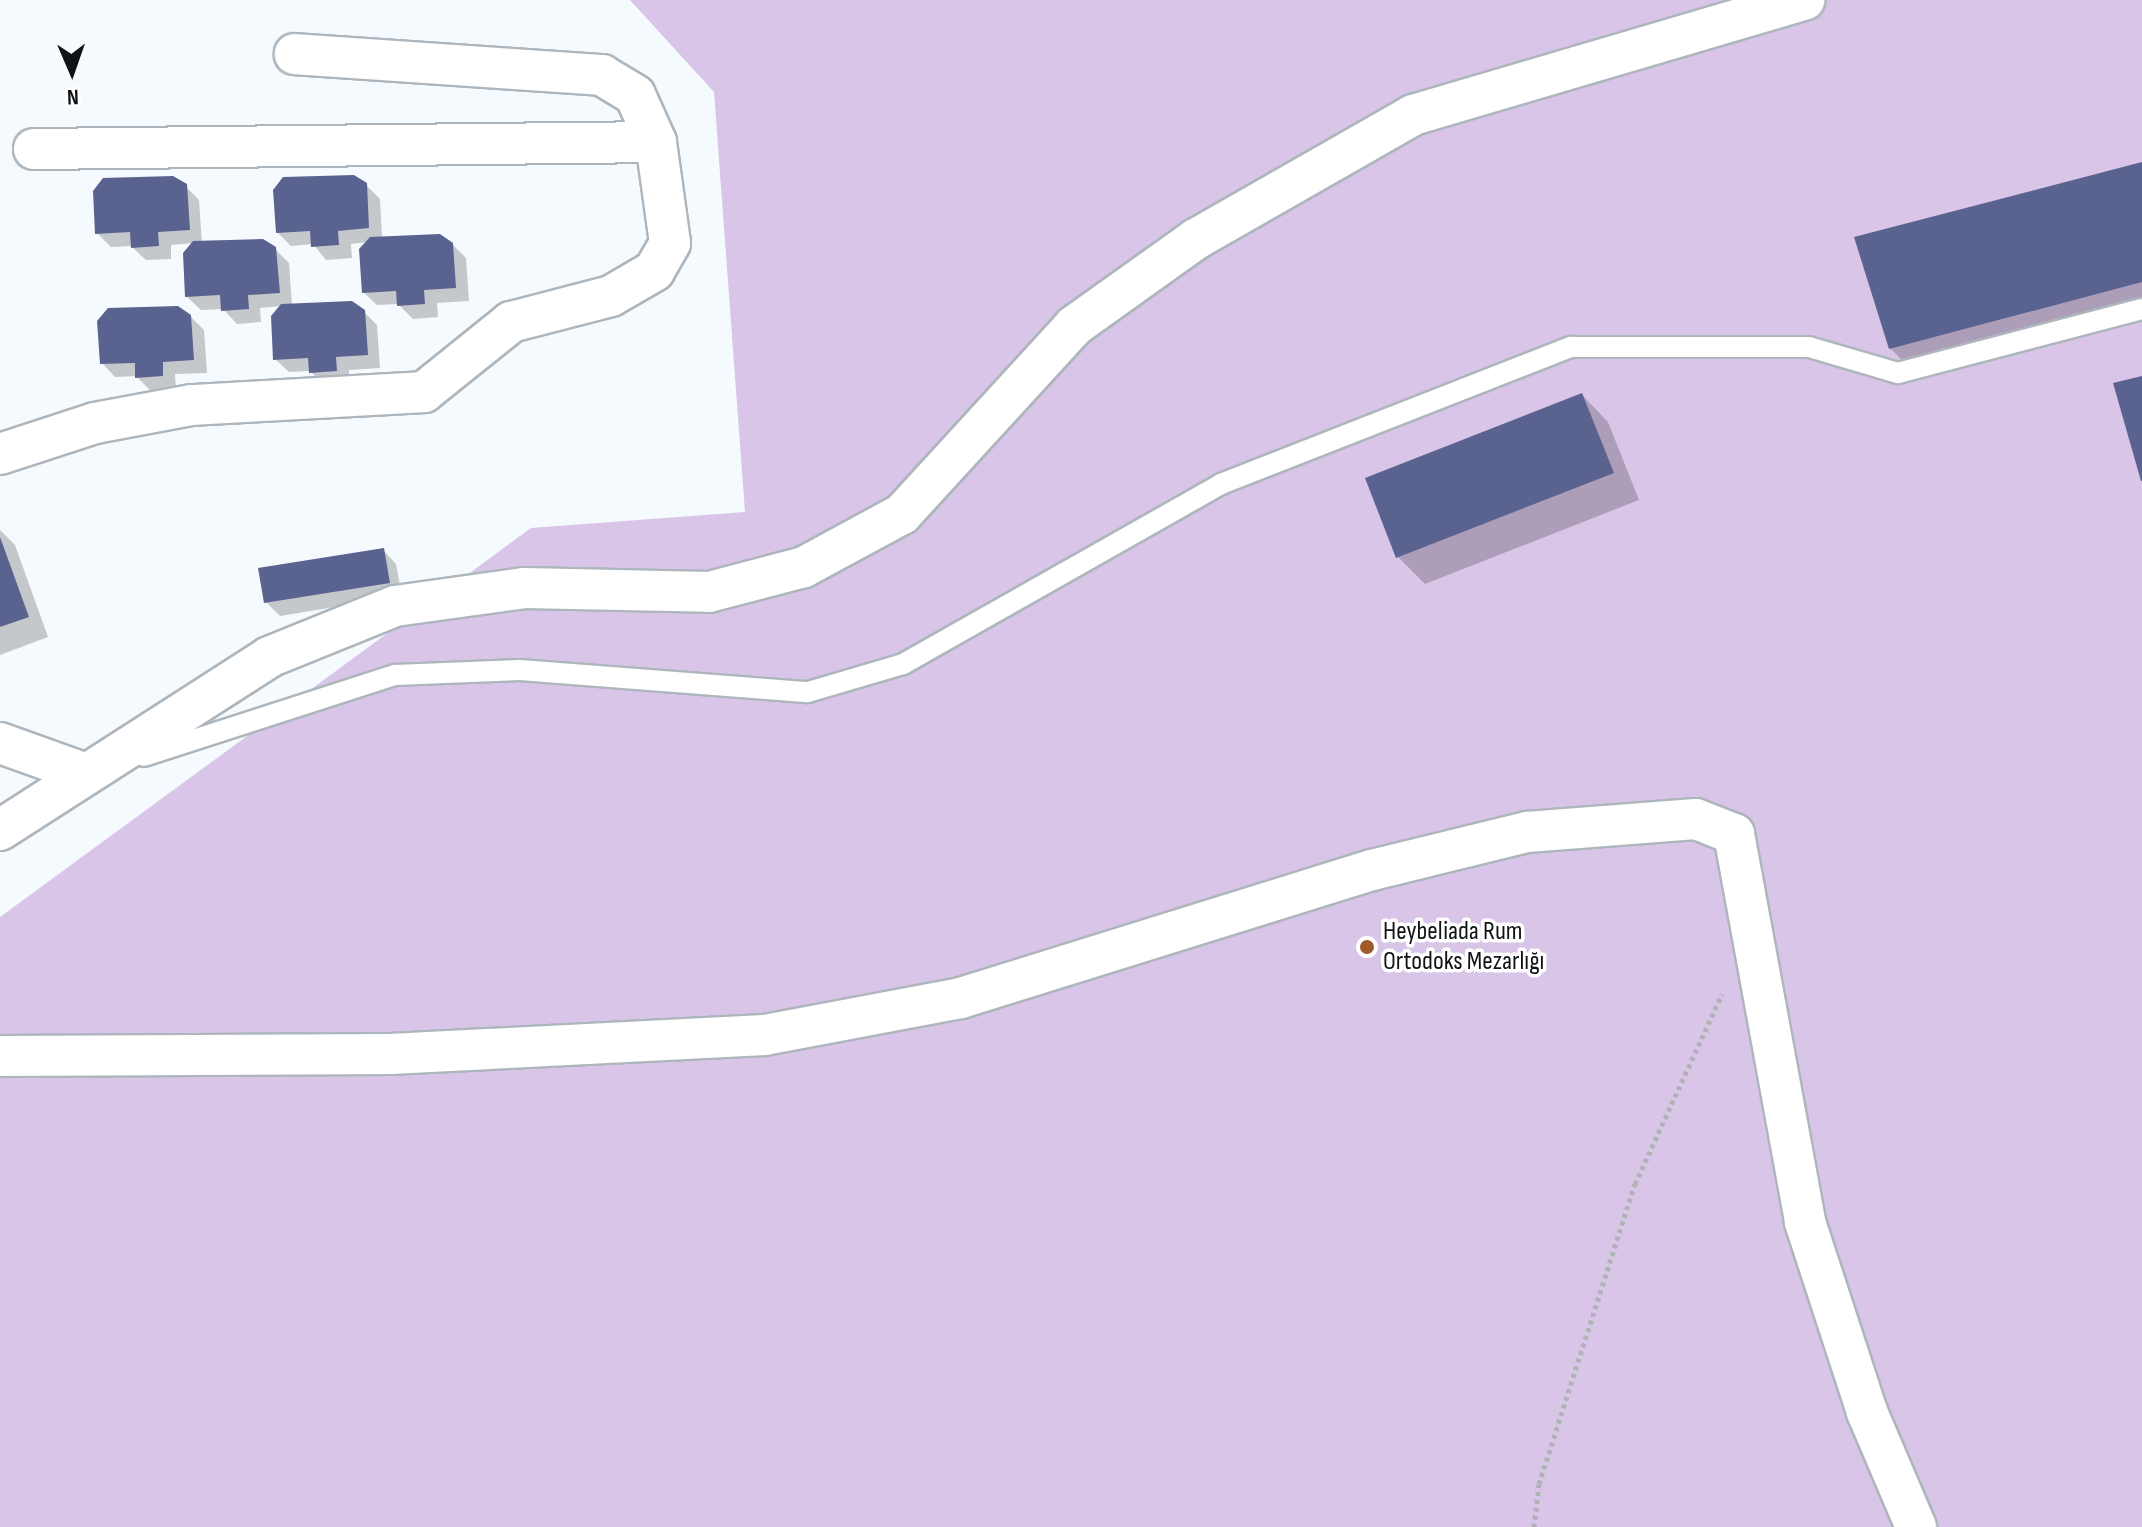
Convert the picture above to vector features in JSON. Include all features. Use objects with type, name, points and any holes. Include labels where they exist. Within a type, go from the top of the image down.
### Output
[{"type":"street","points":[[0,830],[269,657],[395,606],[524,588],[709,592],[804,567],[902,514],[1074,326],[1196,239],[1413,115],[1804,0]]},
{"type":"street","points":[[0,454],[95,423],[192,405],[424,392],[511,322],[611,296],[654,271],[670,243],[656,142],[635,95],[602,75],[295,54]]},
{"type":"street","points":[[34,149],[656,142]]},
{"type":"street","points":[[0,743],[70,783]]},
{"type":"street","points":[[0,1056],[390,1054],[765,1035],[961,998],[1372,870],[1527,832],[1696,819],[1734,834],[1805,1222],[1867,1412],[1916,1527]]},
{"type":"lane","points":[[70,783],[197,734],[395,675],[520,670],[708,687],[822,688],[903,664],[1221,484],[1571,347],[1809,347],[1898,373],[2142,309]]},
{"type":"path","points":[[1534,1527],[1539,1484],[1635,1184],[1725,987]]},
{"type":"shaded area","points":[[630,0],[2142,0],[2142,1527],[0,1527],[0,917],[531,528],[745,512],[714,92]]},
{"type":"building","points":[[2142,162],[2142,282],[1889,349],[1854,237]]},
{"type":"building","points":[[354,175],[367,183],[369,228],[338,231],[339,245],[311,247],[310,231],[276,233],[273,190],[283,177]]},
{"type":"building","points":[[173,176],[187,184],[190,230],[158,232],[159,246],[131,248],[130,232],[95,234],[93,191],[103,178]]},
{"type":"building","points":[[440,234],[453,243],[456,288],[424,290],[425,304],[397,306],[396,291],[362,293],[359,249],[370,237]]},
{"type":"building","points":[[263,239],[276,247],[280,293],[248,295],[249,309],[221,311],[220,295],[185,297],[183,253],[193,241]]},
{"type":"building","points":[[352,301],[365,310],[368,355],[336,357],[337,371],[309,373],[308,358],[273,360],[271,316],[281,304]]},
{"type":"building","points":[[178,306],[191,315],[194,360],[163,362],[163,376],[135,378],[135,363],[100,364],[97,321],[108,308]]},
{"type":"building","points":[[2142,376],[2142,481],[2141,481],[2113,383]]},
{"type":"building","points":[[1582,393],[1614,473],[1396,558],[1365,478]]},
{"type":"building","points":[[0,537],[29,617],[0,627]]},
{"type":"building","points":[[384,548],[390,583],[264,603],[258,568]]},
{"type":"place","name":"Heybeliada Rum Ortodoks Mezarlığı","points":[[1367,947]]}]
